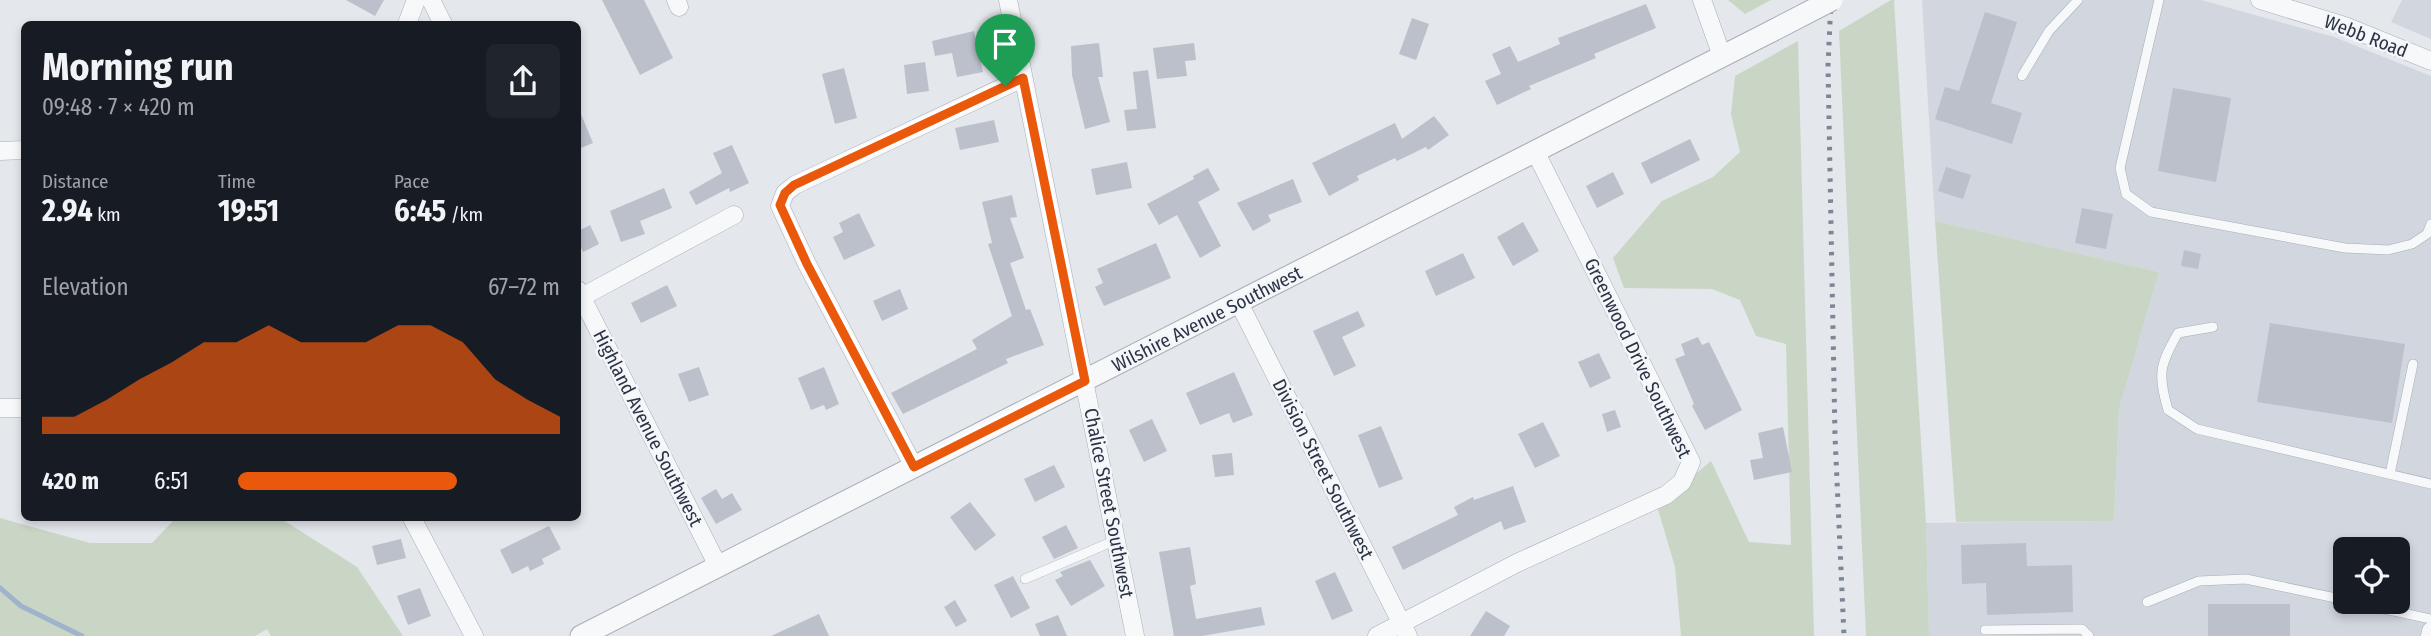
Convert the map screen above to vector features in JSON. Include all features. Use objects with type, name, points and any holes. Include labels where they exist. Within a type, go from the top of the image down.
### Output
[{"type":"street","points":[[408,21],[416,0]]},
{"type":"street","points":[[431,0],[442,21]]},
{"type":"street","name":"Chalice Street Southwest","points":[[1008,0],[1135,636]]},
{"type":"street","points":[[1702,0],[1722,56]]},
{"type":"street","name":"Wilshire Avenue Southwest","points":[[581,636],[1536,153],[1832,0]]},
{"type":"street","name":"Webb Road","points":[[2260,0],[2345,26],[2431,61]]},
{"type":"street","points":[[914,467],[807,264],[780,205],[785,193],[794,185],[1023,78]]},
{"type":"street","points":[[0,151],[21,150]]},
{"type":"street","name":"Greenwood Drive Southwest","points":[[1377,636],[1405,629],[1517,563],[1666,495],[1682,482],[1691,462],[1536,153]]},
{"type":"street","points":[[581,294],[734,215]]},
{"type":"street","name":"Highland Avenue Southwest","points":[[581,299],[718,566]]},
{"type":"street","name":"Division Street Southwest","points":[[1239,303],[1405,629]]},
{"type":"street","points":[[0,408],[21,408]]},
{"type":"street","points":[[414,521],[474,636]]},
{"type":"lane","points":[[2022,76],[2049,32],[2078,0]]},
{"type":"lane","points":[[2159,0],[2120,168],[2126,194],[2151,212],[2345,248],[2388,250],[2412,244],[2427,234],[2431,224]]},
{"type":"lane","points":[[2213,327],[2178,333],[2162,362],[2159,380],[2168,410],[2197,429],[2431,484]]},
{"type":"lane","points":[[2390,474],[2413,364]]},
{"type":"lane","points":[[1025,579],[1116,540]]},
{"type":"lane","points":[[2147,602],[2199,581],[2246,579],[2333,597]]},
{"type":"lane","points":[[2408,614],[2431,619]]},
{"type":"lane","points":[[1985,630],[2082,629],[2088,636]]},
{"type":"shaded area","points":[[1922,0],[2201,0],[2334,37],[2431,76],[2431,636],[1929,636],[1926,523],[2114,521],[2119,409],[2159,272],[1935,221]]},
{"type":"shaded area","points":[[2402,0],[2431,0],[2431,39],[2391,22]]},
{"type":"green space","points":[[1728,0],[1771,0],[1745,14]]},
{"type":"green space","points":[[1894,0],[1926,523],[1929,636],[1866,636],[1839,31]]},
{"type":"green space","points":[[1798,41],[1814,636],[1681,636],[1675,567],[1657,506],[1711,461],[1749,542],[1791,545],[1786,344],[1756,336],[1740,300],[1712,289],[1624,288],[1613,258],[1662,201],[1713,177],[1740,152],[1731,114],[1735,76]]},
{"type":"green space","points":[[1935,221],[2159,272],[2119,409],[2114,521],[1956,522]]},
{"type":"green space","points":[[0,518],[90,543],[152,543],[173,521],[285,521],[357,567],[403,636],[271,636],[267,629],[255,636],[0,636]]},
{"type":"building","points":[[346,0],[384,0],[375,16]]},
{"type":"building","points":[[602,0],[644,0],[673,58],[640,75]]},
{"type":"building","points":[[1646,4],[1656,28],[1594,54],[1596,58],[1529,86],[1531,89],[1497,105],[1485,81],[1501,74],[1492,54],[1510,46],[1518,62],[1560,44],[1558,38]]},
{"type":"building","points":[[1985,12],[2017,22],[1991,103],[2022,113],[2012,144],[1935,119],[1945,87],[1959,91]]},
{"type":"building","points":[[1412,18],[1429,24],[1416,60],[1399,54]]},
{"type":"building","points":[[974,31],[983,72],[957,77],[952,53],[935,56],[932,41]]},
{"type":"building","points":[[1099,43],[1103,77],[1098,77],[1110,122],[1085,129],[1072,75],[1071,46]]},
{"type":"building","points":[[1194,43],[1196,60],[1185,61],[1187,76],[1157,79],[1153,48]]},
{"type":"building","points":[[925,62],[929,91],[907,94],[904,65]]},
{"type":"building","points":[[844,68],[857,118],[835,124],[822,74]]},
{"type":"building","points":[[1148,70],[1156,128],[1127,131],[1124,110],[1137,109],[1133,72]]},
{"type":"building","points":[[2173,88],[2231,98],[2216,182],[2158,171]]},
{"type":"building","points":[[581,114],[593,143],[581,148]]},
{"type":"building","points":[[1434,116],[1449,135],[1428,150],[1426,147],[1397,161],[1395,158],[1357,176],[1359,180],[1329,196],[1312,163],[1395,123],[1402,139]]},
{"type":"building","points":[[994,120],[999,142],[960,150],[955,128]]},
{"type":"building","points":[[1690,139],[1700,160],[1651,184],[1641,163]]},
{"type":"building","points":[[732,145],[749,183],[730,192],[729,188],[696,205],[689,192],[722,173],[713,153]]},
{"type":"building","points":[[1127,162],[1132,188],[1096,195],[1091,169]]},
{"type":"building","points":[[1946,167],[1971,175],[1963,199],[1938,191]]},
{"type":"building","points":[[1208,168],[1220,190],[1198,202],[1221,246],[1200,258],[1177,215],[1159,225],[1147,204],[1194,179],[1193,176]]},
{"type":"building","points":[[1613,172],[1624,194],[1597,208],[1586,186]]},
{"type":"building","points":[[1293,179],[1302,202],[1268,215],[1271,221],[1253,231],[1237,203]]},
{"type":"building","points":[[664,188],[672,208],[640,221],[645,234],[621,242],[610,211]]},
{"type":"building","points":[[1012,195],[1017,217],[1010,218],[1024,258],[1010,263],[1026,310],[1030,309],[1044,345],[1006,359],[1008,363],[903,414],[891,393],[977,349],[972,340],[1012,316],[988,244],[992,243],[982,202]]},
{"type":"building","points":[[2082,208],[2113,214],[2106,249],[2075,243]]},
{"type":"building","points":[[859,213],[875,246],[844,260],[833,237],[843,232],[839,223]]},
{"type":"building","points":[[1523,222],[1539,251],[1513,266],[1497,237]]},
{"type":"building","points":[[590,225],[599,244],[583,252],[581,230]]},
{"type":"building","points":[[1156,243],[1171,278],[1104,306],[1095,287],[1103,283],[1097,269]]},
{"type":"building","points":[[2184,250],[2201,254],[2198,269],[2181,266]]},
{"type":"building","points":[[1463,253],[1475,278],[1436,296],[1425,271]]},
{"type":"building","points":[[667,285],[677,306],[641,323],[631,303]]},
{"type":"building","points":[[900,289],[908,309],[882,321],[873,301]]},
{"type":"building","points":[[1358,311],[1365,326],[1342,337],[1356,366],[1334,376],[1313,331]]},
{"type":"building","points":[[2270,323],[2405,344],[2392,423],[2257,402]]},
{"type":"building","points":[[1698,337],[1702,345],[1709,342],[1742,410],[1705,430],[1692,406],[1694,404],[1675,359],[1685,355],[1681,344]]},
{"type":"building","points":[[1599,353],[1611,378],[1590,388],[1578,362]]},
{"type":"building","points":[[699,367],[709,395],[689,402],[678,374]]},
{"type":"building","points":[[824,367],[839,404],[826,410],[824,405],[811,410],[798,378]]},
{"type":"building","points":[[1234,372],[1253,415],[1233,423],[1229,413],[1200,425],[1186,393]]},
{"type":"building","points":[[1615,410],[1621,427],[1607,432],[1602,414]]},
{"type":"building","points":[[1152,419],[1167,451],[1144,462],[1129,430]]},
{"type":"building","points":[[1543,422],[1560,456],[1535,468],[1518,434]]},
{"type":"building","points":[[1381,426],[1403,479],[1379,488],[1358,435]]},
{"type":"building","points":[[1783,427],[1792,472],[1754,480],[1750,460],[1763,458],[1758,433]]},
{"type":"building","points":[[1232,453],[1234,475],[1215,477],[1212,455]]},
{"type":"building","points":[[1054,465],[1065,487],[1035,502],[1024,479]]},
{"type":"building","points":[[1513,486],[1526,522],[1504,530],[1501,521],[1403,570],[1392,547],[1458,515],[1454,507],[1473,497],[1474,500]]},
{"type":"building","points":[[716,489],[722,499],[732,493],[742,510],[716,524],[701,498]]},
{"type":"building","points":[[970,502],[996,535],[975,551],[950,517]]},
{"type":"building","points":[[1066,525],[1078,548],[1054,559],[1042,537]]},
{"type":"building","points":[[549,526],[561,549],[542,559],[544,564],[530,571],[528,566],[512,574],[500,550]]},
{"type":"building","points":[[401,539],[406,558],[377,565],[372,546]]},
{"type":"building","points":[[2026,543],[2027,566],[2072,565],[2073,612],[1987,615],[1986,583],[1962,584],[1961,545]]},
{"type":"building","points":[[1190,547],[1196,584],[1190,586],[1196,619],[1261,607],[1265,625],[1202,636],[1174,636],[1159,552]]},
{"type":"building","points":[[1090,560],[1105,586],[1071,606],[1055,580],[1063,576],[1060,572]]},
{"type":"building","points":[[1335,572],[1353,611],[1332,620],[1315,581]]},
{"type":"building","points":[[1013,576],[1030,608],[1011,618],[994,585]]},
{"type":"building","points":[[420,588],[431,616],[408,625],[397,596]]},
{"type":"building","points":[[955,600],[967,621],[956,627],[944,607]]},
{"type":"building","points":[[2208,604],[2290,604],[2290,636],[2208,636]]},
{"type":"building","points":[[1486,611],[1510,626],[1504,636],[1470,636]]},
{"type":"building","points":[[819,614],[829,636],[771,636]]},
{"type":"building","points":[[1058,615],[1067,636],[1040,636],[1035,624]]},
{"type":"waterway","points":[[0,588],[21,606],[82,636]]},
{"type":"railway","points":[[1831,0],[1828,66],[1835,436],[1844,636]]},
{"type":"route","points":[[1023,78],[1085,381],[914,467],[807,264],[780,205],[785,193],[794,185],[1005,86],[1023,78]]}]
